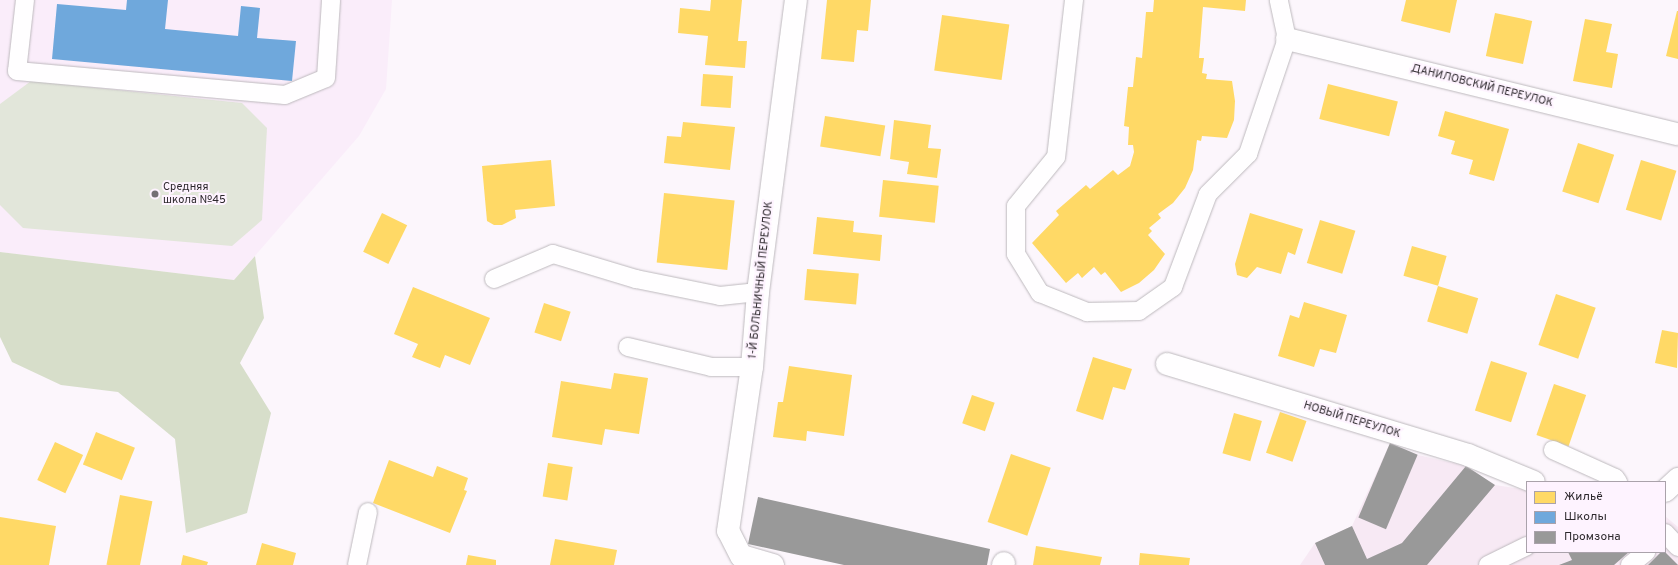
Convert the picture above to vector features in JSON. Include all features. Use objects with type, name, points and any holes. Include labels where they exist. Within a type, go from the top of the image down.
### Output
[{"type":"street","name":"1-Й БОЛЬНИЧНЫЙ ПЕРЕУЛОК","points":[[773,565],[740,556],[728,531],[752,367],[758,292],[796,0]]},
{"type":"street","name":"ДАНИЛОВСКИЙ ПЕРЕУЛОК","points":[[1287,39],[1678,134]]},
{"type":"street","name":"НОВЫЙ ПЕРЕУЛОК","points":[[1167,364],[1468,455],[1532,481]]},
{"type":"street","points":[[1666,490],[1678,479]]},
{"type":"lane","points":[[25,0],[17,71],[285,95],[326,78],[331,0]]},
{"type":"lane","points":[[1074,0],[1056,157],[1016,206],[1016,254],[1040,293],[1087,312],[1139,311],[1173,287],[1208,194],[1248,154],[1287,39],[1279,0]]},
{"type":"lane","points":[[494,279],[552,254],[636,279],[720,296],[758,292]]},
{"type":"lane","points":[[628,347],[711,367],[752,367]]},
{"type":"lane","points":[[1554,450],[1615,478],[1617,481]]},
{"type":"lane","points":[[357,565],[368,512]]},
{"type":"lane","points":[[1488,565],[1526,546]]},
{"type":"lane","points":[[1630,565],[1645,553]]},
{"type":"shaded area","name":"Средняя школа №45","points":[[0,0],[392,0],[386,89],[359,136],[234,280],[0,252]]},
{"type":"shaded area","points":[[31,81],[242,103],[267,128],[262,220],[232,246],[23,228],[0,205],[0,104]]},
{"type":"shaded area","points":[[1390,443],[1418,455],[1466,466],[1495,485],[1526,490],[1526,553],[1666,553],[1666,517],[1678,527],[1678,565],[1300,565],[1315,543],[1352,526]]},
{"type":"green space","points":[[0,252],[234,280],[255,256],[264,318],[240,363],[271,413],[247,513],[186,533],[175,439],[118,392],[61,385],[12,362],[0,337]]},
{"type":"building: Жильё","points":[[711,0],[742,0],[738,41],[747,41],[745,68],[705,65],[708,36],[678,33],[680,8],[710,11]]},
{"type":"building: Жильё","points":[[827,0],[871,0],[868,31],[857,30],[854,62],[821,59]]},
{"type":"building: Жильё","points":[[1154,0],[1246,0],[1245,11],[1203,7],[1199,58],[1204,58],[1202,73],[1207,74],[1206,79],[1232,81],[1235,101],[1234,120],[1227,138],[1202,136],[1201,141],[1197,140],[1193,170],[1185,188],[1173,203],[1158,214],[1161,218],[1149,228],[1152,231],[1148,235],[1165,254],[1154,270],[1139,283],[1121,292],[1105,272],[1101,275],[1094,267],[1082,278],[1078,273],[1066,283],[1032,243],[1059,215],[1056,211],[1086,185],[1090,189],[1113,170],[1118,175],[1130,166],[1134,152],[1133,145],[1128,145],[1129,127],[1124,126],[1128,87],[1133,87],[1136,57],[1142,58],[1146,12],[1153,12]]},
{"type":"building: Жильё","points":[[1406,0],[1457,0],[1450,33],[1401,21]]},
{"type":"building: Жильё","points":[[1678,11],[1678,59],[1666,56]]},
{"type":"building: Жильё","points":[[1495,13],[1532,21],[1523,64],[1486,56]]},
{"type":"building: Жильё","points":[[942,15],[1009,24],[1002,80],[934,70]]},
{"type":"building: Жильё","points":[[1585,19],[1612,24],[1606,52],[1618,54],[1612,88],[1573,81]]},
{"type":"building: Жильё","points":[[703,74],[733,76],[731,108],[701,106]]},
{"type":"building: Жильё","points":[[1328,84],[1398,101],[1389,136],[1319,119]]},
{"type":"building: Жильё","points":[[1445,111],[1509,129],[1494,181],[1469,174],[1473,160],[1451,154],[1455,141],[1438,136]]},
{"type":"building: Жильё","points":[[825,116],[885,126],[880,156],[820,147]]},
{"type":"building: Жильё","points":[[894,120],[931,125],[928,148],[941,149],[937,178],[907,174],[909,162],[890,159]]},
{"type":"building: Жильё","points":[[683,122],[735,127],[730,170],[664,163],[667,136],[681,137]]},
{"type":"building: Жильё","points":[[1578,143],[1614,155],[1598,203],[1562,192]]},
{"type":"building: Жильё","points":[[551,160],[555,206],[515,210],[516,218],[502,225],[494,225],[487,221],[482,166]]},
{"type":"building: Жильё","points":[[1641,160],[1676,171],[1661,221],[1626,210]]},
{"type":"building: Жильё","points":[[883,180],[939,186],[935,223],[879,217]]},
{"type":"building: Жильё","points":[[664,193],[735,200],[727,270],[657,263]]},
{"type":"building: Жильё","points":[[382,213],[407,225],[388,264],[363,252]]},
{"type":"building: Жильё","points":[[1250,213],[1303,229],[1295,255],[1288,252],[1281,274],[1257,267],[1247,278],[1237,275],[1235,264]]},
{"type":"building: Жильё","points":[[817,217],[854,221],[853,232],[882,235],[880,261],[813,254]]},
{"type":"building: Жильё","points":[[1320,220],[1355,231],[1342,274],[1307,263]]},
{"type":"building: Жильё","points":[[1412,246],[1447,256],[1438,286],[1403,276]]},
{"type":"building: Жильё","points":[[807,269],[859,274],[856,304],[804,300]]},
{"type":"building: Жильё","points":[[1438,286],[1478,298],[1467,334],[1427,321]]},
{"type":"building: Жильё","points":[[413,287],[490,318],[470,365],[445,355],[440,368],[412,357],[418,344],[394,334]]},
{"type":"building: Жильё","points":[[1556,294],[1596,308],[1578,359],[1538,345]]},
{"type":"building: Жильё","points":[[1304,302],[1347,315],[1336,353],[1320,349],[1314,367],[1278,356],[1290,315],[1299,318]]},
{"type":"building: Жильё","points":[[544,303],[571,312],[561,341],[534,332]]},
{"type":"building: Жильё","points":[[1662,330],[1678,333],[1677,368],[1655,363]]},
{"type":"building: Жильё","points":[[1093,357],[1132,369],[1125,390],[1113,387],[1103,420],[1076,411]]},
{"type":"building: Жильё","points":[[1491,361],[1527,373],[1511,422],[1475,410]]},
{"type":"building: Жильё","points":[[789,366],[852,375],[844,436],[807,431],[806,441],[773,437],[778,402],[783,402]]},
{"type":"building: Жильё","points":[[614,373],[648,378],[639,434],[605,429],[602,445],[552,437],[561,381],[611,389]]},
{"type":"building: Жильё","points":[[1554,384],[1586,395],[1569,446],[1536,435]]},
{"type":"building: Жильё","points":[[972,395],[995,403],[985,431],[962,423]]},
{"type":"building: Жильё","points":[[1280,412],[1306,421],[1292,462],[1266,453]]},
{"type":"building: Жильё","points":[[1234,413],[1262,421],[1250,461],[1222,453]]},
{"type":"building: Жильё","points":[[96,432],[135,448],[122,480],[83,464]]},
{"type":"building: Жильё","points":[[55,442],[83,455],[65,493],[37,480]]},
{"type":"building: Жильё","points":[[1011,454],[1051,468],[1027,536],[988,522]]},
{"type":"building: Жильё","points":[[389,460],[433,477],[437,466],[468,478],[464,490],[467,491],[450,533],[373,503]]},
{"type":"building: Жильё","points":[[548,463],[573,467],[567,500],[543,497]]},
{"type":"building: Жильё","points":[[120,495],[152,501],[140,565],[106,565]]},
{"type":"building: Жильё","points":[[0,517],[56,526],[49,565],[0,565]]},
{"type":"building: Жильё","points":[[555,539],[617,550],[614,565],[550,565]]},
{"type":"building: Жильё","points":[[262,543],[296,553],[293,565],[256,565]]},
{"type":"building: Жильё","points":[[1036,546],[1102,557],[1100,565],[1033,565]]},
{"type":"building: Жильё","points":[[1140,553],[1190,558],[1189,565],[1139,565]]},
{"type":"building: Жильё","points":[[183,555],[208,562],[207,565],[181,565]]},
{"type":"building: Жильё","points":[[468,555],[496,560],[496,565],[466,565]]},
{"type":"building: Школы","points":[[127,0],[168,0],[165,29],[238,36],[241,6],[260,8],[257,38],[296,41],[292,81],[52,59],[57,4],[126,10]]},
{"type":"building: Промзона","points":[[1390,443],[1418,455],[1386,529],[1358,518]]},
{"type":"building: Промзона","points":[[1466,466],[1495,485],[1427,565],[1325,565],[1315,543],[1352,526],[1367,559],[1402,543]]},
{"type":"building: Промзона","points":[[758,497],[990,549],[987,565],[844,565],[748,544]]},
{"type":"building: Промзона","points":[[1568,553],[1628,553],[1614,565],[1559,565],[1572,560]]},
{"type":"building: Промзона","points":[[1660,553],[1666,553],[1678,565],[1648,565]]},
{"type":"place","name":"Средняя школа №45","points":[[155,194]]}]
